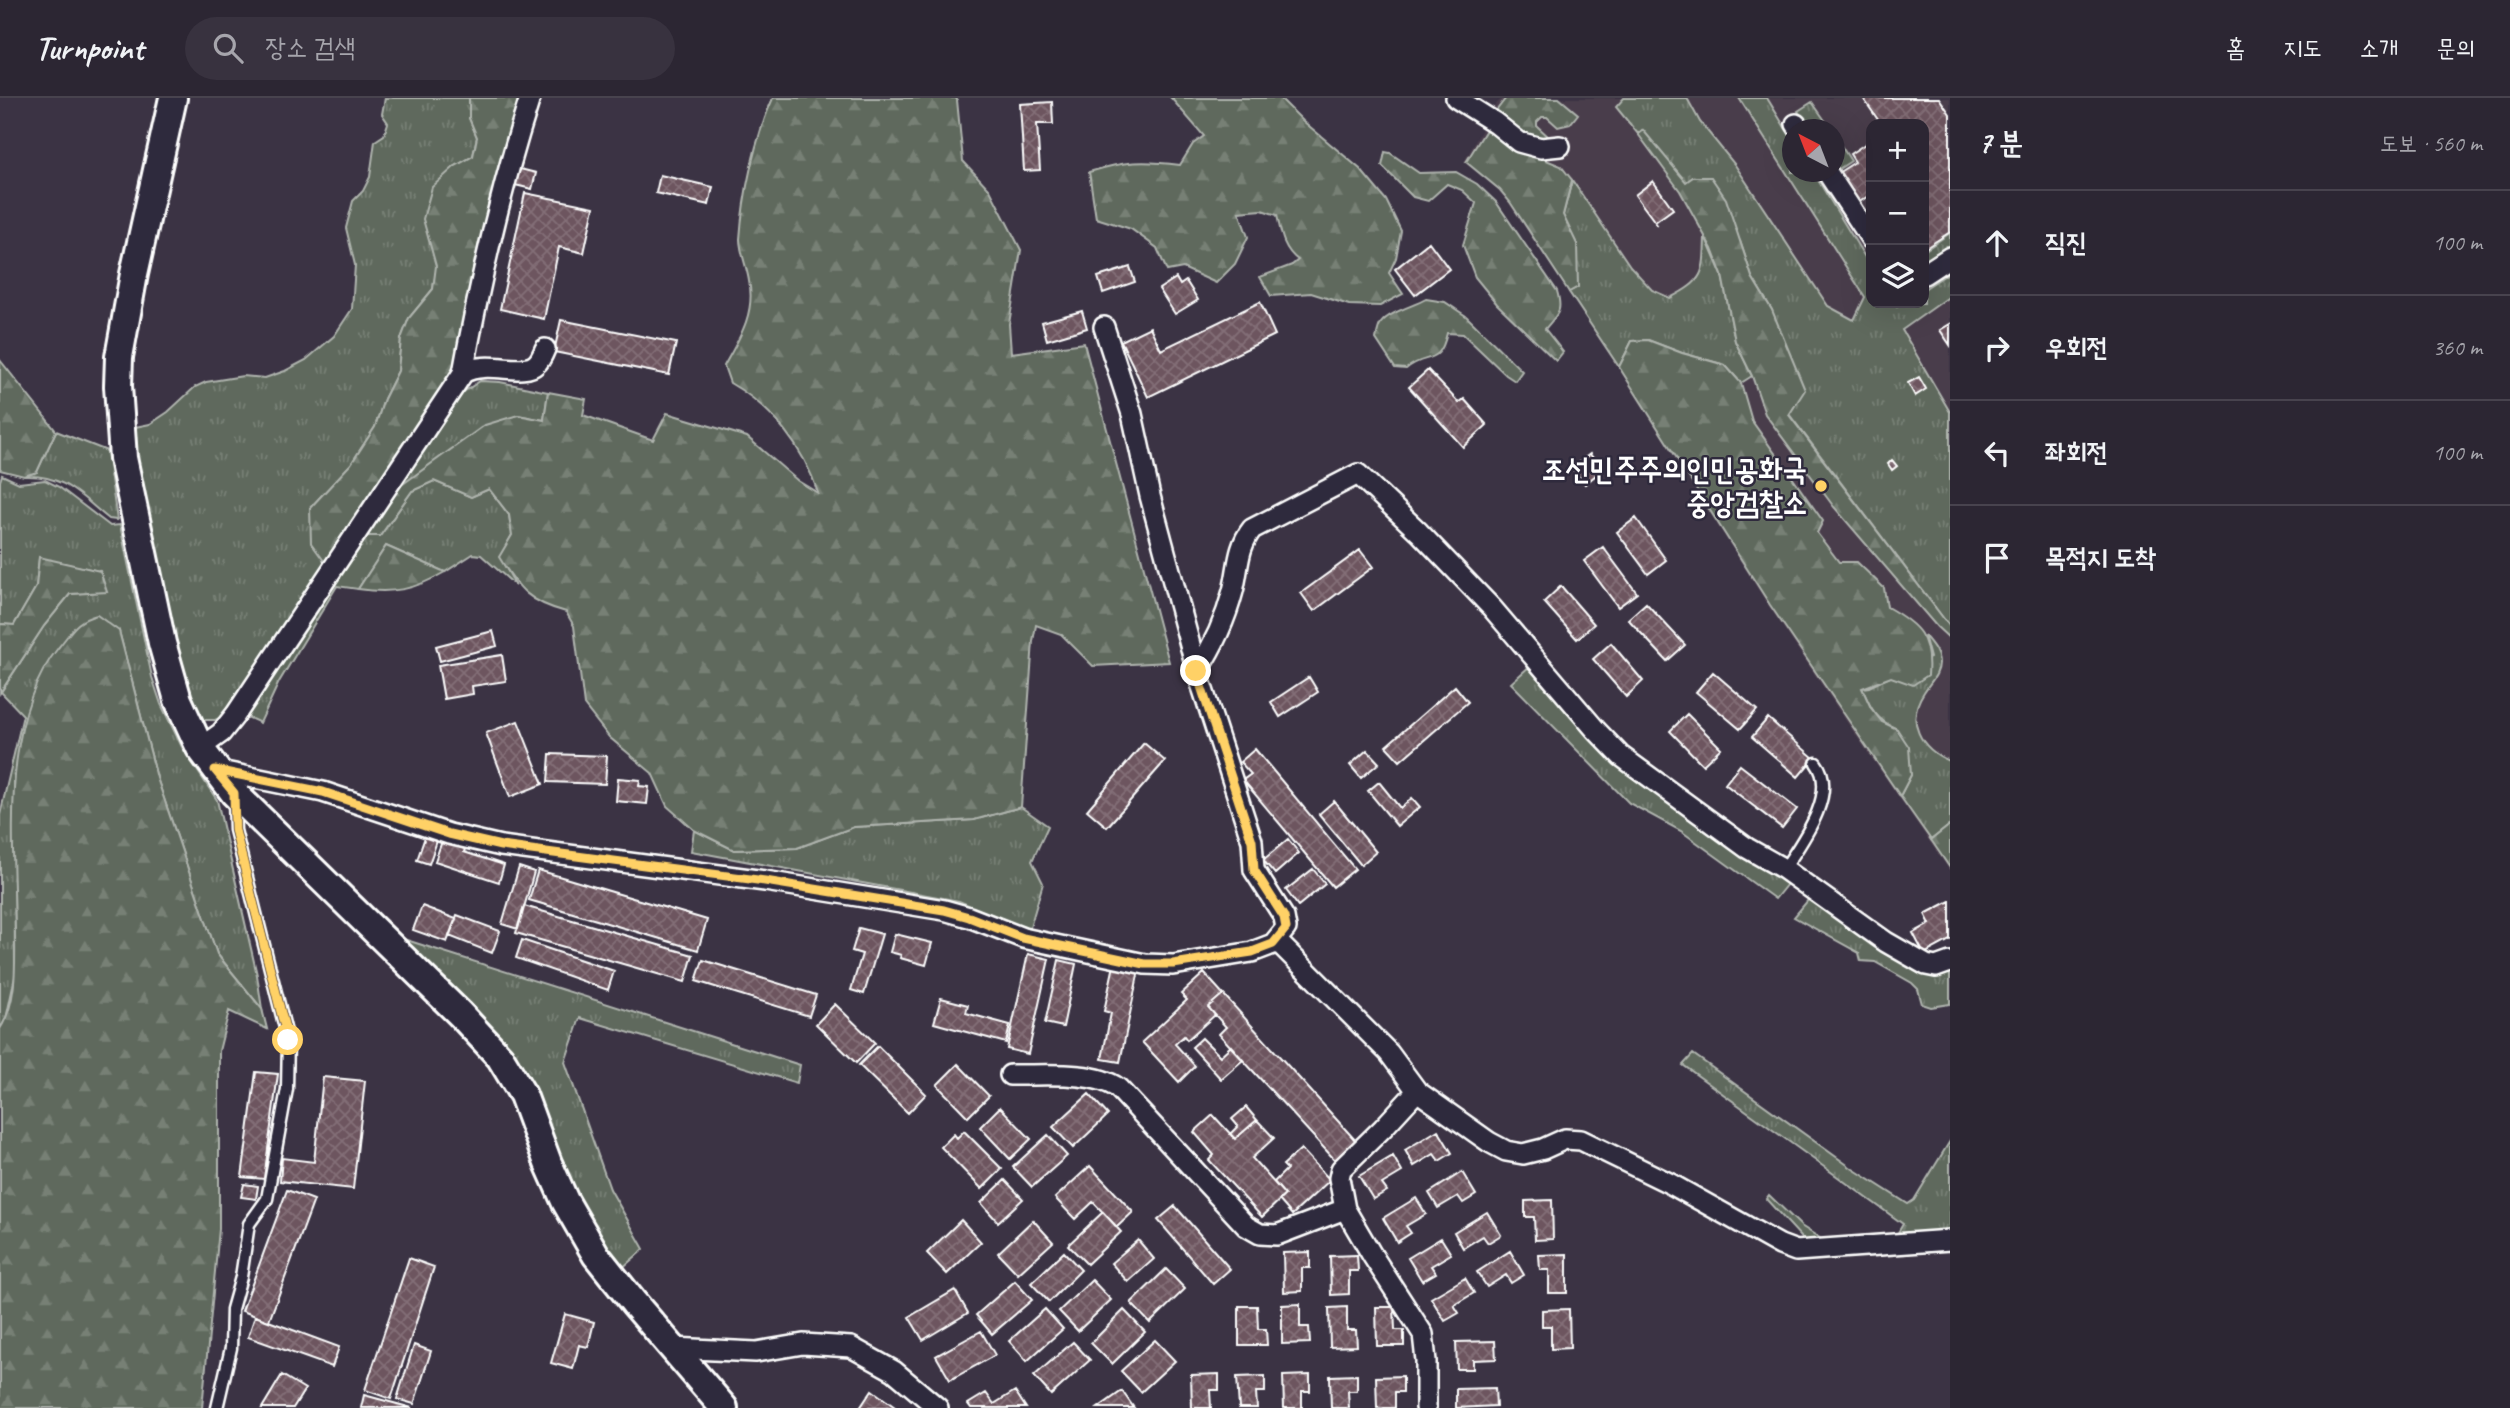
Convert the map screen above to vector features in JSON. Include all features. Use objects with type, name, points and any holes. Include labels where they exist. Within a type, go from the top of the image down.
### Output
[{"type":"street","points":[[173,98],[124,326],[119,357],[118,411],[123,457],[164,652],[178,700],[208,759],[234,793],[460,1014],[500,1057],[523,1096],[548,1163],[596,1255],[724,1408]]},
{"type":"street","points":[[208,759],[221,733],[463,373],[475,304],[511,155],[530,98]]},
{"type":"street","points":[[1456,98],[1519,142],[1541,148],[1560,146]]},
{"type":"street","points":[[1834,182],[1866,231]]},
{"type":"street","points":[[1929,271],[1950,257]]},
{"type":"street","points":[[208,759],[323,792],[449,834],[501,846],[752,880],[944,910],[1023,938],[1145,964],[1173,964],[1252,952],[1277,941],[1286,928],[1284,917],[1254,870],[1252,841],[1196,671],[1150,496],[1132,414],[1104,327]]},
{"type":"street","points":[[463,373],[473,367],[488,366],[523,370],[536,365],[545,349]]},
{"type":"street","points":[[1196,671],[1208,654],[1228,604],[1240,551],[1252,529],[1358,474],[1419,532],[1492,608],[1621,756],[1746,848],[1784,869],[1886,942],[1926,965],[1936,967],[1950,962]]},
{"type":"street","points":[[1277,941],[1389,1053],[1417,1091],[1444,1112],[1506,1151],[1523,1154],[1565,1139],[1581,1140],[1671,1184],[1780,1245],[1796,1251],[1950,1240]]},
{"type":"street","points":[[1010,1075],[1091,1077],[1107,1080],[1118,1088],[1246,1226],[1260,1234],[1277,1235],[1345,1209]]},
{"type":"street","points":[[1417,1091],[1341,1169],[1339,1178],[1345,1209],[1423,1334],[1426,1408]]},
{"type":"street","points":[[673,1348],[756,1352],[803,1344],[851,1347],[894,1371],[938,1408]]},
{"type":"lane","points":[[1784,869],[1805,836],[1819,805],[1824,780],[1816,763]]},
{"type":"lane","points":[[217,1408],[231,1348],[232,1309],[241,1277],[249,1224],[267,1199],[287,1089],[288,1040],[235,830],[234,793]]},
{"type":"shaded area","name":"조선민주주의인민공화국 중앙검찰소","points":[[1502,98],[1950,98],[1950,871],[1768,605],[1617,366],[1508,202],[1498,190],[1464,162],[1494,107]]},
{"type":"green space","points":[[385,98],[469,98],[469,118],[477,137],[473,156],[454,167],[433,289],[409,318],[401,339],[398,371],[384,399],[375,427],[351,464],[310,508],[327,565],[226,715],[215,720],[199,720],[171,657],[130,428],[150,424],[168,412],[195,387],[206,382],[243,376],[265,378],[285,371],[306,360],[334,336],[352,309],[355,265],[346,228],[353,201],[363,191],[370,177],[375,141],[384,135],[388,123],[382,114]]},
{"type":"green space","points":[[469,98],[519,98],[456,364],[327,565],[311,543],[310,508],[351,464],[375,427],[384,399],[398,371],[401,339],[409,318],[433,289],[436,266],[423,219],[432,187],[454,167],[473,156],[477,137],[469,118]]},
{"type":"green space","points":[[773,98],[956,98],[963,161],[990,190],[1021,250],[1009,324],[1011,353],[1084,343],[1169,662],[1093,666],[1061,634],[1036,625],[1021,807],[974,820],[854,827],[797,848],[734,850],[694,830],[667,806],[652,773],[609,737],[584,705],[574,626],[566,612],[543,604],[526,593],[499,557],[512,535],[509,515],[489,489],[471,497],[434,481],[412,491],[380,536],[365,536],[396,489],[485,425],[518,415],[544,420],[548,392],[586,399],[583,415],[653,440],[667,413],[747,437],[798,481],[818,493],[804,460],[785,430],[760,404],[730,383],[724,366],[748,315],[751,293],[740,239],[755,149]]},
{"type":"green space","points":[[1171,98],[1280,98],[1360,169],[1386,200],[1401,231],[1396,258],[1389,273],[1403,294],[1380,306],[1349,305],[1311,293],[1271,296],[1260,277],[1292,265],[1298,260],[1286,246],[1277,215],[1262,210],[1239,212],[1248,237],[1235,264],[1216,283],[1183,268],[1167,271],[1157,248],[1131,229],[1096,218],[1089,172],[1134,162],[1180,165],[1193,144],[1204,136]]},
{"type":"green space","points":[[1506,98],[1559,98],[1578,114],[1570,124],[1558,127],[1547,117],[1542,117],[1537,126],[1549,137],[1533,136],[1520,130],[1496,111]]},
{"type":"green space","points":[[1624,98],[1687,98],[1700,122],[1735,165],[1828,306],[1854,320],[1865,297],[1792,182],[1819,182],[1866,259],[1866,308],[1929,308],[1929,286],[1950,272],[1950,296],[1902,330],[1950,412],[1950,627],[1789,414],[1772,310],[1752,277],[1740,241],[1693,177],[1686,183],[1642,130],[1638,134],[1616,107]]},
{"type":"green space","points":[[1739,98],[1767,98],[1782,123],[1782,166]]},
{"type":"green space","points":[[1812,102],[1824,119],[1803,119],[1798,111]]},
{"type":"green space","points":[[1489,125],[1519,149],[1561,166],[1572,180],[1563,215],[1577,244],[1578,287],[1569,292],[1510,202],[1500,190],[1466,162]]},
{"type":"green space","points":[[1643,130],[1686,182],[1693,177],[1711,177],[1726,199],[1752,277],[1772,310],[1805,390],[1789,415],[1950,627],[1950,639],[1834,507],[1765,414],[1752,376],[1735,341],[1722,275],[1712,249],[1680,191],[1638,134]]},
{"type":"green space","points":[[1385,152],[1419,173],[1456,172],[1477,184],[1496,202],[1557,291],[1558,312],[1545,329],[1563,352],[1556,361],[1497,304],[1475,277],[1463,245],[1476,203],[1462,190],[1447,184],[1428,201],[1413,197],[1382,166]]},
{"type":"green space","points":[[1845,152],[1851,161],[1845,165]]},
{"type":"green space","points":[[1572,180],[1630,266],[1652,290],[1670,298],[1690,286],[1700,274],[1705,236],[1722,275],[1735,341],[1752,376],[1741,383],[1725,365],[1648,340],[1632,341],[1619,367],[1569,292],[1578,287],[1563,215]]},
{"type":"green space","points":[[1950,233],[1950,247],[1929,261],[1929,248]]},
{"type":"green space","points":[[1426,299],[1445,302],[1466,316],[1522,371],[1515,381],[1463,334],[1447,333],[1444,344],[1436,355],[1406,369],[1395,368],[1376,339],[1379,326],[1390,316]]},
{"type":"green space","points":[[1648,340],[1725,365],[1741,383],[1752,421],[1823,521],[1817,533],[1839,562],[1857,562],[1884,588],[1887,607],[1915,626],[1921,634],[1927,651],[1928,675],[1913,685],[1891,677],[1862,688],[1871,708],[1882,722],[1897,729],[1909,747],[1911,775],[1900,796],[1770,605],[1619,367],[1632,341]]},
{"type":"green space","points":[[0,360],[56,431],[37,472],[24,476],[0,470]]},
{"type":"green space","points":[[480,381],[500,382],[548,392],[544,420],[518,415],[396,489],[459,395]]},
{"type":"green space","points":[[56,431],[107,451],[117,520],[109,519],[61,483],[38,476],[24,476],[37,472]]},
{"type":"green space","points":[[2,475],[19,483],[45,480],[59,487],[110,526],[120,525],[152,677],[161,704],[183,749],[217,800],[257,975],[262,1009],[217,954],[157,778],[119,631],[14,774],[15,977],[6,1019],[0,1029],[0,815],[23,715],[1,692],[44,626],[70,594],[106,591],[100,571],[39,558],[36,587],[14,625],[0,624]]},
{"type":"green space","points":[[434,481],[471,497],[489,489],[509,515],[512,535],[500,557],[516,586],[481,555],[473,554],[445,572],[386,546],[358,589],[337,586],[279,682],[260,723],[245,716],[365,536],[380,536],[412,491]]},
{"type":"green space","points":[[386,546],[445,572],[413,587],[393,591],[358,589]]},
{"type":"green space","points":[[39,557],[100,571],[107,592],[70,594],[44,626],[0,693],[0,624],[14,625],[36,587]]},
{"type":"green space","points":[[97,615],[119,631],[157,778],[217,954],[262,1009],[267,1029],[229,1011],[219,1051],[219,1229],[202,1408],[0,1408],[0,1029],[13,994],[15,968],[14,783],[27,710],[39,677],[75,627]]},
{"type":"green space","points":[[1924,635],[1936,652],[1939,667],[1918,703],[1916,723],[1924,742],[1939,756],[1950,761],[1950,825],[1931,840],[1900,796],[1911,775],[1897,729],[1875,713],[1862,688],[1930,658]]},
{"type":"green space","points":[[1531,665],[1578,720],[1791,879],[1775,899],[1681,831],[1629,803],[1511,683]]},
{"type":"green space","points":[[1021,807],[1048,826],[1032,861],[1043,883],[1029,931],[959,901],[691,851],[694,830],[734,850],[797,848],[853,827],[974,820]]},
{"type":"green space","points":[[1950,825],[1950,868],[1931,840]]},
{"type":"green space","points":[[1813,894],[1940,975],[1950,973],[1950,1004],[1931,1007],[1922,1004],[1918,989],[1912,983],[1875,962],[1861,961],[1859,953],[1794,917]]},
{"type":"green space","points":[[397,937],[800,1065],[797,1083],[580,1018],[565,1062],[610,1189],[644,1249],[621,1269],[590,1224],[533,1109]]},
{"type":"green space","points":[[1693,1054],[1853,1169],[1908,1204],[1914,1200],[1950,1141],[1950,1237],[1812,1249],[1766,1199],[1769,1195],[1801,1226],[1823,1240],[1896,1236],[1903,1224],[1683,1065]]},
{"type":"building","points":[[1863,98],[1939,98],[1950,114],[1950,232],[1929,246],[1929,119],[1878,119]]},
{"type":"building","points":[[1052,102],[1053,124],[1037,124],[1040,170],[1024,171],[1020,104]]},
{"type":"building","points":[[1866,143],[1866,197],[1858,203],[1844,182],[1845,168],[1855,162],[1850,154]]},
{"type":"building","points":[[520,169],[536,173],[532,189],[515,185]]},
{"type":"building","points":[[660,175],[713,187],[709,205],[656,193]]},
{"type":"building","points":[[1653,181],[1673,209],[1655,222],[1635,195]]},
{"type":"building","points":[[525,193],[594,207],[584,253],[559,247],[544,319],[500,309]]},
{"type":"building","points":[[1429,242],[1449,269],[1415,295],[1395,269]]},
{"type":"building","points":[[1130,267],[1135,282],[1103,293],[1098,277]]},
{"type":"building","points":[[1176,278],[1180,285],[1186,281],[1198,300],[1175,314],[1159,289]]},
{"type":"building","points":[[1260,302],[1275,335],[1148,397],[1121,341],[1150,327],[1161,350]]},
{"type":"building","points":[[1082,311],[1087,328],[1047,340],[1042,322]]},
{"type":"building","points":[[561,320],[676,343],[669,375],[554,352]]},
{"type":"building","points":[[1950,324],[1950,345],[1940,330]]},
{"type":"building","points":[[1428,370],[1459,403],[1464,399],[1487,425],[1463,447],[1409,387]]},
{"type":"building","points":[[1919,377],[1926,389],[1915,396],[1908,383]]},
{"type":"building","points":[[1590,454],[1602,470],[1585,484],[1572,468]]},
{"type":"building","points":[[1892,460],[1897,466],[1892,470],[1888,464]]},
{"type":"building","points":[[1636,518],[1666,560],[1648,574],[1617,532]]},
{"type":"building","points":[[1603,547],[1637,593],[1618,607],[1584,561]]},
{"type":"building","points":[[1360,550],[1373,567],[1314,611],[1301,593]]},
{"type":"building","points":[[1561,586],[1594,624],[1577,639],[1544,602]]},
{"type":"building","points":[[1646,603],[1685,645],[1667,661],[1628,619]]},
{"type":"building","points":[[493,631],[497,646],[440,661],[436,646]]},
{"type":"building","points":[[1611,643],[1643,681],[1626,697],[1593,659]]},
{"type":"building","points":[[502,655],[506,681],[472,686],[473,694],[444,699],[438,665]]},
{"type":"building","points":[[1713,672],[1757,710],[1740,729],[1696,692]]},
{"type":"building","points":[[1309,677],[1318,692],[1280,717],[1271,702]]},
{"type":"building","points":[[1455,686],[1468,702],[1400,761],[1386,746]]},
{"type":"building","points":[[1687,714],[1721,748],[1703,765],[1670,731]]},
{"type":"building","points":[[1768,718],[1814,758],[1798,777],[1752,737]]},
{"type":"building","points":[[518,721],[543,784],[510,797],[486,733]]},
{"type":"building","points":[[1144,743],[1165,761],[1107,827],[1087,810]]},
{"type":"building","points":[[1255,749],[1355,869],[1333,887],[1243,780],[1251,774],[1240,762]]},
{"type":"building","points":[[1367,750],[1379,763],[1361,778],[1350,765]]},
{"type":"building","points":[[550,754],[607,756],[605,784],[548,782]]},
{"type":"building","points":[[1740,765],[1797,809],[1782,828],[1725,784]]},
{"type":"building","points":[[618,778],[640,780],[639,786],[649,787],[647,804],[616,801]]},
{"type":"building","points":[[1379,782],[1400,808],[1412,798],[1420,807],[1397,826],[1368,791]]},
{"type":"building","points":[[1334,801],[1376,852],[1361,865],[1319,814]]},
{"type":"building","points":[[426,834],[438,838],[429,864],[417,860]]},
{"type":"building","points":[[1288,839],[1299,853],[1275,874],[1263,860]]},
{"type":"building","points":[[442,841],[465,849],[464,852],[504,865],[499,882],[435,861]]},
{"type":"building","points":[[519,867],[534,872],[518,929],[502,924]]},
{"type":"building","points":[[1313,869],[1325,884],[1298,906],[1286,890]]},
{"type":"building","points":[[538,870],[707,920],[698,950],[529,900]]},
{"type":"building","points":[[1950,901],[1950,940],[1924,954],[1913,933],[1930,924],[1925,914]]},
{"type":"building","points":[[422,906],[456,919],[447,942],[413,930]]},
{"type":"building","points":[[524,906],[693,955],[685,982],[516,933]]},
{"type":"building","points":[[457,915],[500,931],[492,953],[449,936]]},
{"type":"building","points":[[859,928],[882,934],[864,994],[851,990],[862,954],[852,951]]},
{"type":"building","points":[[895,934],[932,943],[926,965],[900,958],[901,955],[890,952]]},
{"type":"building","points":[[522,940],[614,971],[608,990],[516,958]]},
{"type":"building","points":[[1028,954],[1049,959],[1028,1054],[1007,1049]]},
{"type":"building","points":[[703,960],[816,995],[809,1016],[696,981]]},
{"type":"building","points":[[1059,960],[1076,964],[1063,1027],[1045,1023]]},
{"type":"building","points":[[1114,965],[1139,970],[1120,1062],[1102,1059],[1111,1013],[1104,1011]]},
{"type":"building","points":[[1204,973],[1223,994],[1208,1007],[1215,1015],[1187,1040],[1184,1036],[1175,1044],[1195,1066],[1179,1082],[1142,1042],[1187,1000],[1181,994]]},
{"type":"building","points":[[1223,994],[1356,1141],[1335,1160],[1219,1034],[1226,1027],[1208,1007]]},
{"type":"building","points":[[941,998],[968,1005],[966,1013],[1010,1025],[1006,1043],[934,1023]]},
{"type":"building","points":[[835,1004],[875,1043],[856,1063],[816,1024]]},
{"type":"building","points":[[1202,1038],[1220,1056],[1231,1046],[1243,1060],[1221,1079],[1192,1047]]},
{"type":"building","points":[[878,1046],[926,1094],[908,1113],[859,1065]]},
{"type":"building","points":[[958,1064],[989,1096],[968,1117],[937,1085]]},
{"type":"building","points":[[256,1072],[278,1074],[264,1179],[242,1177]]},
{"type":"building","points":[[323,1077],[365,1081],[353,1189],[280,1181],[282,1158],[314,1162]]},
{"type":"building","points":[[1089,1094],[1108,1115],[1073,1148],[1053,1127]]},
{"type":"building","points":[[1000,1107],[1031,1139],[1010,1159],[980,1127]]},
{"type":"building","points":[[1246,1107],[1257,1120],[1235,1139],[1230,1134],[1238,1126],[1232,1119]]},
{"type":"building","points":[[1213,1115],[1235,1139],[1257,1120],[1274,1138],[1252,1158],[1285,1195],[1262,1217],[1209,1160],[1214,1155],[1194,1132]]},
{"type":"building","points":[[1438,1130],[1452,1153],[1439,1161],[1434,1154],[1414,1166],[1405,1150]]},
{"type":"building","points":[[964,1131],[1002,1169],[982,1189],[941,1147],[954,1134],[957,1138]]},
{"type":"building","points":[[1048,1135],[1067,1156],[1032,1187],[1013,1167]]},
{"type":"building","points":[[1301,1149],[1330,1180],[1292,1215],[1279,1200],[1285,1195],[1274,1182],[1287,1169],[1283,1165]]},
{"type":"building","points":[[1393,1156],[1402,1172],[1382,1184],[1387,1191],[1373,1199],[1359,1176]]},
{"type":"building","points":[[1090,1166],[1133,1212],[1117,1227],[1093,1202],[1075,1219],[1055,1198]]},
{"type":"building","points":[[1462,1172],[1476,1195],[1463,1203],[1458,1196],[1438,1208],[1429,1193]]},
{"type":"building","points":[[1005,1180],[1023,1199],[998,1222],[981,1203]]},
{"type":"building","points":[[244,1184],[258,1186],[256,1199],[241,1197]]},
{"type":"building","points":[[287,1190],[314,1200],[269,1321],[242,1311]]},
{"type":"building","points":[[1416,1198],[1426,1214],[1406,1226],[1411,1233],[1397,1242],[1383,1218]]},
{"type":"building","points":[[1552,1200],[1553,1239],[1535,1240],[1534,1217],[1525,1217],[1525,1201]]},
{"type":"building","points":[[1175,1206],[1230,1269],[1213,1284],[1158,1220]]},
{"type":"building","points":[[1103,1212],[1121,1232],[1087,1264],[1068,1245]]},
{"type":"building","points":[[1487,1212],[1501,1235],[1488,1243],[1483,1236],[1463,1248],[1454,1232]]},
{"type":"building","points":[[961,1220],[981,1242],[947,1274],[927,1253]]},
{"type":"building","points":[[1033,1220],[1053,1242],[1018,1274],[998,1253]]},
{"type":"building","points":[[1441,1238],[1451,1254],[1431,1266],[1436,1273],[1422,1281],[1408,1258]]},
{"type":"building","points":[[1138,1240],[1154,1259],[1128,1282],[1111,1263]]},
{"type":"building","points":[[1510,1251],[1524,1275],[1511,1283],[1506,1275],[1487,1287],[1477,1272]]},
{"type":"building","points":[[1064,1252],[1081,1270],[1049,1302],[1031,1283]]},
{"type":"building","points":[[1310,1252],[1310,1268],[1302,1268],[1302,1291],[1284,1292],[1283,1253]]},
{"type":"building","points":[[1567,1254],[1567,1293],[1549,1293],[1549,1270],[1540,1270],[1539,1255]]},
{"type":"building","points":[[1357,1255],[1358,1271],[1349,1271],[1349,1294],[1331,1295],[1330,1256]]},
{"type":"building","points":[[409,1258],[434,1267],[391,1399],[365,1390]]},
{"type":"building","points":[[1166,1269],[1185,1289],[1150,1323],[1131,1303]]},
{"type":"building","points":[[1465,1278],[1474,1293],[1454,1305],[1459,1313],[1445,1321],[1431,1298]]},
{"type":"building","points":[[1092,1280],[1111,1300],[1078,1331],[1059,1311]]},
{"type":"building","points":[[1015,1281],[1032,1300],[992,1334],[976,1315]]},
{"type":"building","points":[[955,1290],[968,1313],[923,1340],[909,1317]]},
{"type":"building","points":[[1300,1304],[1300,1327],[1309,1327],[1310,1343],[1282,1344],[1282,1305]]},
{"type":"building","points":[[1239,1306],[1257,1306],[1258,1329],[1266,1329],[1267,1345],[1239,1345]]},
{"type":"building","points":[[1347,1307],[1347,1330],[1356,1330],[1357,1346],[1330,1347],[1329,1308]]},
{"type":"building","points":[[1376,1307],[1394,1307],[1395,1330],[1404,1330],[1404,1346],[1377,1346]]},
{"type":"building","points":[[1045,1309],[1063,1329],[1027,1361],[1009,1341]]},
{"type":"building","points":[[1569,1309],[1570,1348],[1551,1349],[1551,1326],[1542,1326],[1542,1310]]},
{"type":"building","points":[[1124,1310],[1145,1332],[1112,1364],[1091,1343]]},
{"type":"building","points":[[565,1314],[594,1322],[588,1347],[579,1345],[573,1369],[551,1363]]},
{"type":"building","points":[[255,1316],[339,1347],[332,1367],[248,1337]]},
{"type":"building","points":[[981,1331],[995,1355],[950,1380],[936,1356]]},
{"type":"building","points":[[1155,1340],[1175,1361],[1141,1392],[1121,1371]]},
{"type":"building","points":[[1495,1341],[1496,1359],[1473,1360],[1473,1369],[1457,1369],[1456,1342]]},
{"type":"building","points":[[1073,1342],[1090,1360],[1051,1395],[1034,1376]]},
{"type":"building","points":[[414,1345],[431,1351],[414,1404],[397,1399]]},
{"type":"building","points":[[1219,1374],[1219,1390],[1210,1390],[1211,1408],[1192,1408],[1191,1375]]},
{"type":"building","points":[[282,1375],[305,1389],[293,1408],[262,1408]]},
{"type":"building","points":[[1310,1375],[1310,1391],[1302,1391],[1302,1408],[1284,1408],[1283,1376]]},
{"type":"building","points":[[1357,1375],[1357,1391],[1348,1391],[1349,1408],[1331,1408],[1330,1376]]},
{"type":"building","points":[[1265,1376],[1265,1392],[1256,1392],[1257,1408],[1239,1408],[1237,1377]]},
{"type":"building","points":[[1403,1376],[1403,1392],[1395,1392],[1395,1408],[1377,1408],[1376,1377]]},
{"type":"building","points":[[1495,1388],[1496,1406],[1456,1408],[1456,1389]]},
{"type":"building","points":[[872,1390],[895,1407],[860,1408]]},
{"type":"building","points":[[1015,1391],[1026,1408],[971,1408],[968,1404],[986,1393],[994,1404]]},
{"type":"building","points":[[1122,1391],[1134,1408],[1098,1408]]},
{"type":"building","points":[[364,1395],[412,1408],[361,1408]]},
{"type":"place","name":"조선민주주의인민공화국 중앙검찰소","points":[[1821,486]]},
{"type":"route","points":[[288,1040],[235,830],[234,793],[215,770],[323,792],[449,834],[501,846],[765,881],[944,910],[1023,938],[1145,964],[1173,964],[1252,952],[1273,944],[1286,928],[1284,917],[1254,870],[1252,841],[1196,671]]}]
